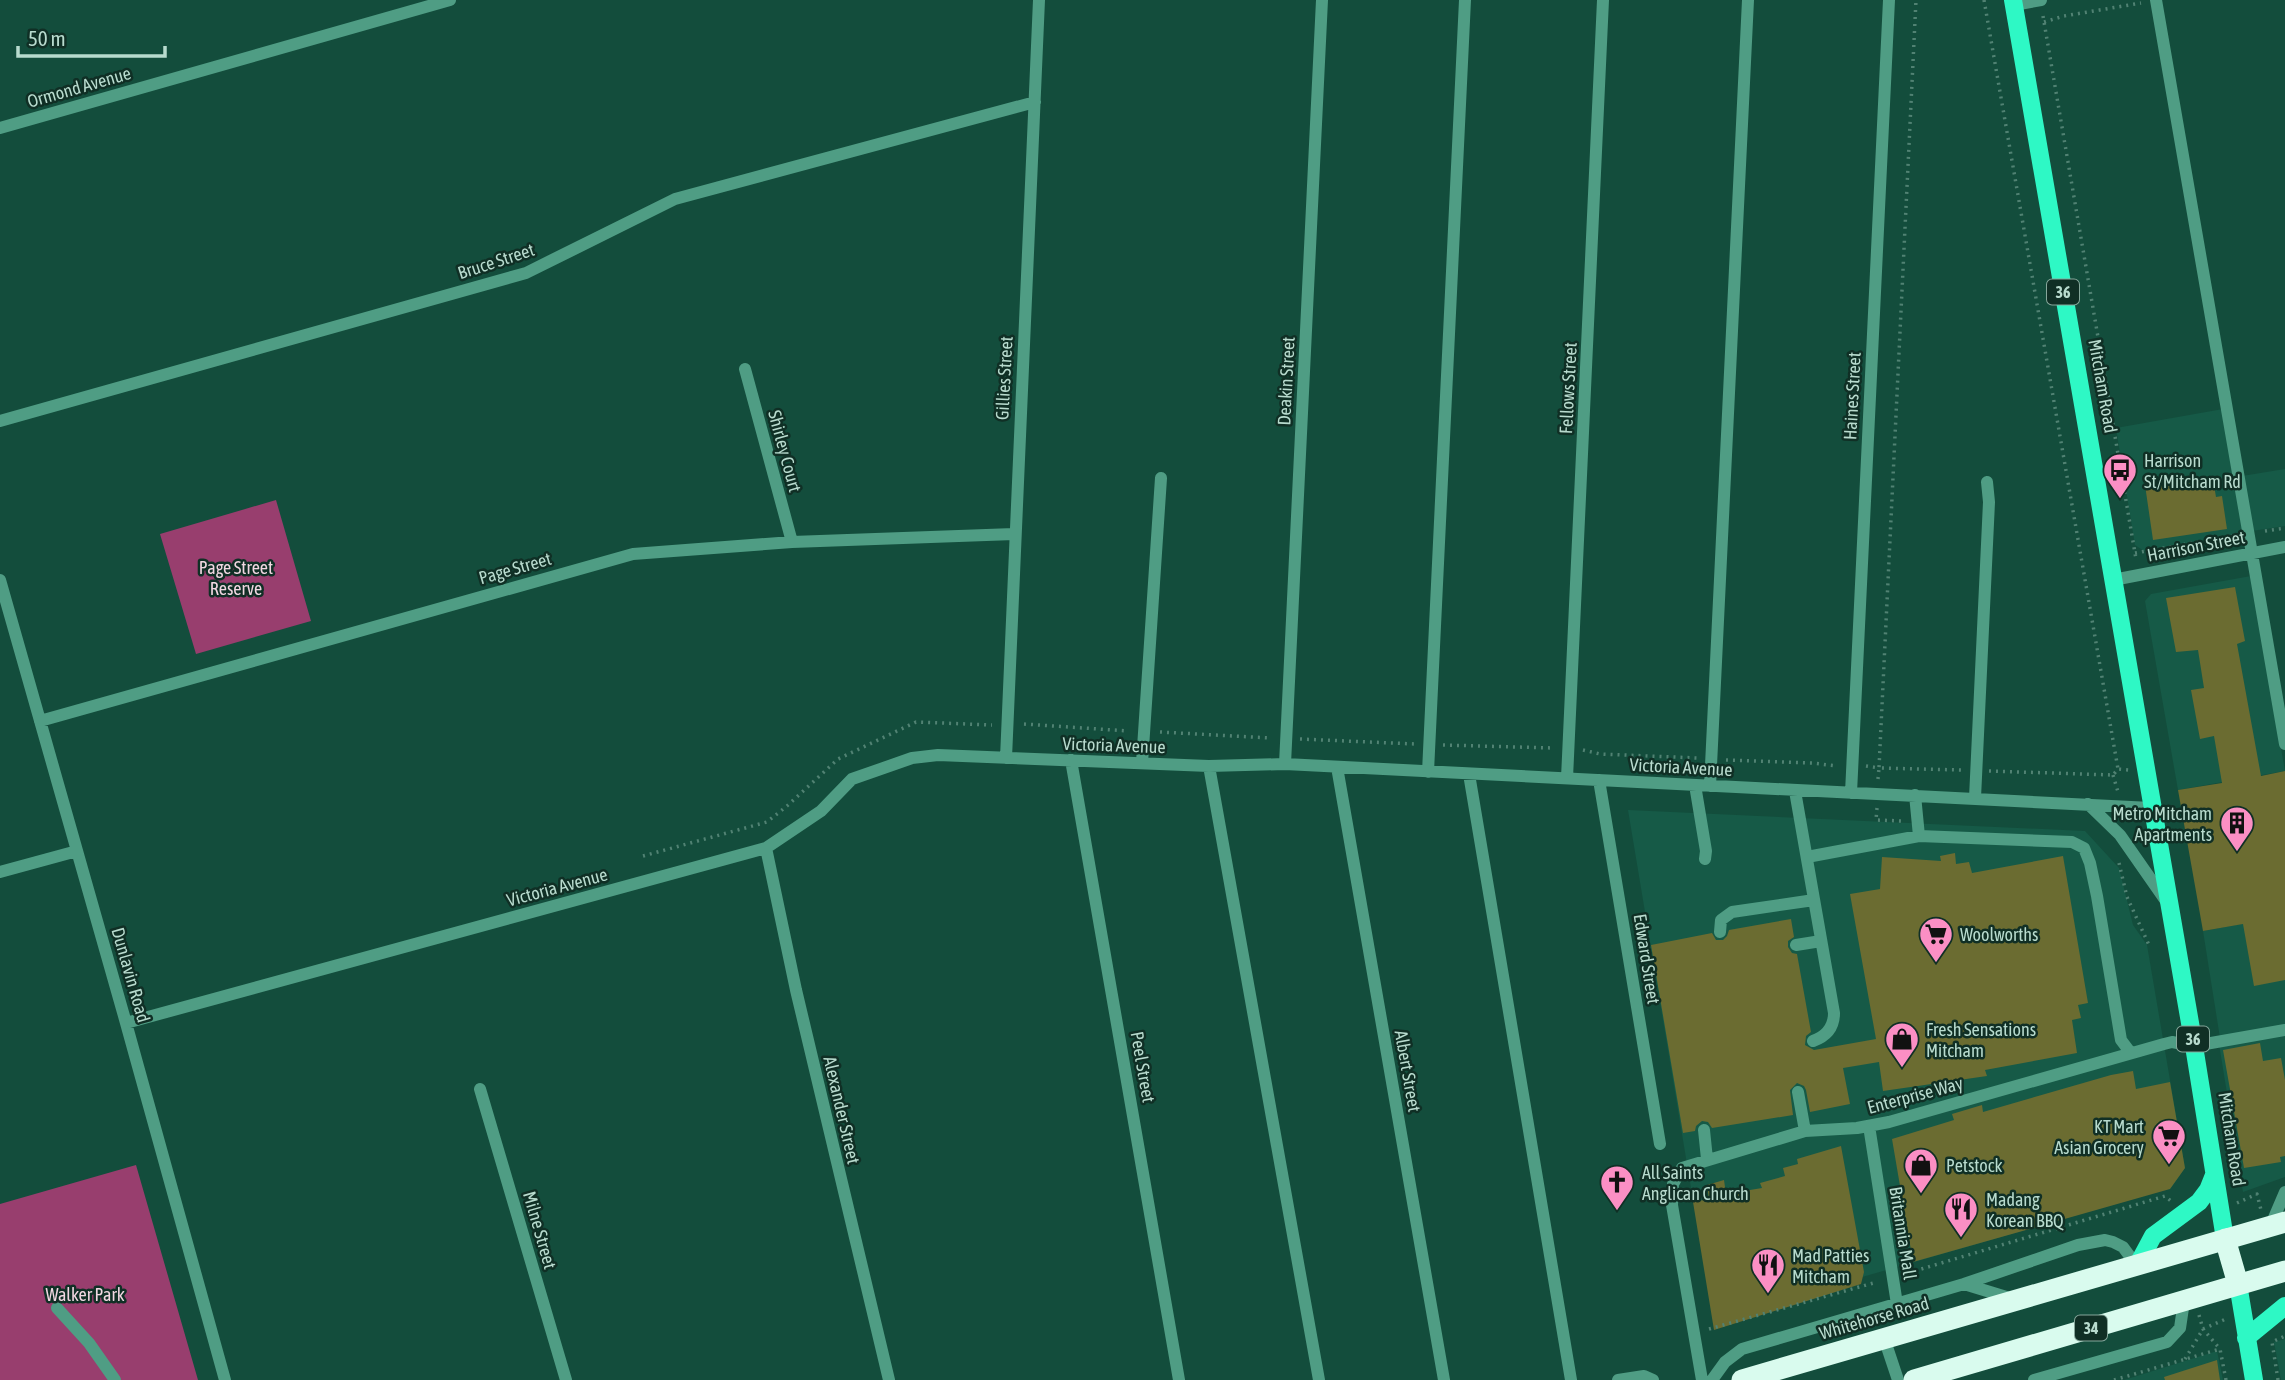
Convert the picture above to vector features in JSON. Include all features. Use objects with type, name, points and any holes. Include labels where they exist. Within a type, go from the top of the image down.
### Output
[{"type":"highway","name":"Whitehorse Road","points":[[1742,1380],[2278,1225]]},
{"type":"highway","name":"Mitcham Road","points":[[2225,1239],[2238,1284]]},
{"type":"highway","name":"34","points":[[1914,1380],[1958,1374],[2285,1271]]},
{"type":"main road","name":"Mitcham Road","points":[[2013,3],[2194,1045],[2225,1239]]},
{"type":"main road","points":[[2137,1266],[2153,1236],[2199,1202],[2208,1190],[2214,1174]]},
{"type":"main road","name":"Mitcham Road","points":[[2238,1284],[2254,1380]]},
{"type":"main road","points":[[2246,1338],[2285,1306]]},
{"type":"street","name":"Ormond Avenue","points":[[0,128],[450,0]]},
{"type":"street","name":"Gillies Street","points":[[1006,758],[1039,0]]},
{"type":"street","name":"Deakin Street","points":[[1285,764],[1322,0]]},
{"type":"street","points":[[1427,772],[1465,0]]},
{"type":"street","name":"Fellows Street","points":[[1567,778],[1604,0]]},
{"type":"street","points":[[1710,786],[1748,0]]},
{"type":"street","name":"Haines Street","points":[[1851,793],[1889,0]]},
{"type":"street","points":[[2013,3],[2040,0]]},
{"type":"street","points":[[2156,0],[2285,744]]},
{"type":"street","name":"Bruce Street","points":[[0,421],[526,274],[675,199],[1035,102]]},
{"type":"street","name":"Shirley Court","points":[[745,369],[792,542]]},
{"type":"street","points":[[1142,763],[1161,478]]},
{"type":"street","points":[[1975,798],[1989,502],[1987,482]]},
{"type":"street","name":"Page Street","points":[[40,720],[632,554],[792,542],[1014,534]]},
{"type":"street","name":"Harrison Street","points":[[2113,580],[2285,547]]},
{"type":"street","name":"Dunlavin Road","points":[[0,580],[225,1380]]},
{"type":"street","name":"Victoria Avenue","points":[[126,1023],[766,848],[821,811],[852,779],[912,758],[938,755],[1209,766],[1285,764],[2151,808]]},
{"type":"street","name":"Peel Street","points":[[1071,760],[1179,1380]]},
{"type":"street","points":[[1209,766],[1319,1380]]},
{"type":"street","name":"Albert Street","points":[[1337,767],[1444,1380]]},
{"type":"street","points":[[1469,774],[1571,1380]]},
{"type":"street","name":"Edward Street","points":[[1599,780],[1660,1144]]},
{"type":"street","points":[[1695,785],[1705,859]]},
{"type":"street","points":[[1795,791],[1834,1022],[1821,1038],[1813,1041]]},
{"type":"street","points":[[1914,795],[1919,836]]},
{"type":"street","name":"Mitcham Road","points":[[2088,804],[2120,835],[2168,904]]},
{"type":"street","points":[[1807,857],[1919,836],[2072,842],[2084,848],[2090,863],[2121,1040],[2130,1052]]},
{"type":"street","name":"Alexander Street","points":[[766,848],[796,990],[888,1380]]},
{"type":"street","points":[[0,872],[77,851]]},
{"type":"street","points":[[1720,932],[1721,920],[1731,912],[1814,900]]},
{"type":"street","points":[[1796,945],[1821,942]]},
{"type":"street","name":"Enterprise Way","points":[[1702,1380],[1672,1205],[1673,1184],[1682,1168],[1805,1131],[1889,1122],[2172,1042],[2194,1045],[2285,1030]]},
{"type":"street","name":"Milne Street","points":[[480,1089],[566,1380]]},
{"type":"street","points":[[1798,1092],[1805,1131]]},
{"type":"street","name":"Britannia Mall","points":[[1869,1126],[1897,1304]]},
{"type":"street","points":[[1704,1130],[1707,1159]]},
{"type":"street","name":"Whitehorse Road","points":[[2278,1225],[2285,1192]]},
{"type":"street","name":"Whitehorse Road","points":[[1712,1380],[1725,1362],[1742,1349],[1964,1284],[2078,1245],[2105,1240],[2123,1247],[2137,1266]]},
{"type":"street","points":[[1964,1284],[2020,1301]]},
{"type":"street","points":[[2034,1380],[2166,1342],[2180,1328],[2184,1301]]},
{"type":"street","points":[[57,1308],[89,1343],[115,1380]]},
{"type":"street","points":[[1884,1338],[1898,1380]]},
{"type":"street","points":[[1618,1380],[1644,1376],[1653,1380]]},
{"type":"path","points":[[1879,768],[1916,0]]},
{"type":"path","points":[[1984,0],[2119,769]]},
{"type":"path","points":[[2040,0],[2136,559]]},
{"type":"path","points":[[2044,22],[2156,0]]},
{"type":"path","points":[[2135,553],[2285,528]]},
{"type":"path","points":[[2113,855],[2119,862],[2127,897],[2150,945]]},
{"type":"path","points":[[2185,1360],[2203,1328],[2220,1349],[2226,1380]]},
{"type":"path","points":[[2277,1380],[2272,1344],[2285,1336]]},
{"type":"path","points":[[2114,1380],[2220,1349]]},
{"type":"shaded area","points":[[2223,409],[2243,533],[2144,551],[2135,545],[2116,428]]},
{"type":"shaded area","points":[[2285,469],[2285,526],[2252,531],[2242,476]]},
{"type":"shaded area","points":[[2251,576],[2285,771],[2178,790],[2145,601],[2151,594]]},
{"type":"shaded area","points":[[1628,810],[2085,831],[2119,868],[2133,925],[2147,945],[2185,1168],[2171,1188],[1713,1320]]},
{"type":"shaded area","points":[[2285,916],[2285,1026],[2220,1038],[2203,931]]},
{"type":"shaded area","points":[[2285,1033],[2285,1177],[2243,1192],[2219,1044]]},
{"type":"shaded area","points":[[2285,1339],[2285,1380],[2281,1380],[2274,1342]]},
{"type":"shaded area","points":[[2217,1351],[2223,1380],[2124,1380]]},
{"type":"green space","name":"Page Street Reserve","points":[[276,500],[311,621],[196,654],[160,534]]},
{"type":"green space","name":"Walker Park","points":[[136,1165],[198,1380],[0,1380],[0,1204]]},
{"type":"building","points":[[2213,479],[2216,497],[2222,496],[2227,529],[2153,540],[2145,485],[2172,480],[2173,486]]},
{"type":"building","points":[[2235,587],[2245,641],[2237,644],[2261,776],[2285,771],[2285,980],[2254,986],[2243,924],[2203,931],[2178,790],[2222,783],[2214,736],[2200,739],[2191,690],[2204,688],[2198,650],[2176,652],[2166,598]]},
{"type":"building","points":[[1955,853],[1956,864],[1969,862],[1972,873],[2063,856],[2088,1003],[2078,1005],[2081,1018],[2072,1020],[2077,1053],[1985,1070],[1987,1076],[1883,1091],[1879,1062],[1843,1068],[1850,1104],[1810,1112],[1806,1090],[1797,1083],[1790,1090],[1793,1115],[1712,1128],[1708,1122],[1702,1121],[1695,1131],[1683,1133],[1651,945],[1712,933],[1716,940],[1723,940],[1729,930],[1791,919],[1794,937],[1788,941],[1788,947],[1792,953],[1797,954],[1811,1032],[1806,1036],[1805,1045],[1814,1050],[1876,1039],[1850,894],[1880,889],[1882,857],[1941,861],[1940,856]]},
{"type":"building","points":[[2260,1043],[2263,1061],[2281,1058],[2285,1080],[2285,1156],[2280,1157],[2281,1162],[2244,1168],[2223,1050]]},
{"type":"building","points":[[2133,1071],[2136,1089],[2170,1082],[2185,1168],[2170,1189],[1913,1262],[1892,1139],[1954,1120],[1952,1114],[1982,1105],[1983,1112]]},
{"type":"building","points":[[1841,1146],[1864,1272],[1861,1284],[1714,1330],[1693,1202],[1709,1199],[1707,1185],[1724,1180],[1726,1194],[1762,1188],[1760,1183],[1785,1176],[1783,1168],[1798,1164],[1797,1159]]},
{"type":"building","points":[[2217,1360],[2220,1380],[2165,1380],[2164,1377]]},
{"type":"place","name":"Harrison St/Mitcham Rd","points":[[2120,500]]},
{"type":"place","name":"Metro Mitcham Apartments","points":[[2237,853]]},
{"type":"place","name":"Woolworths","points":[[1936,964]]},
{"type":"place","name":"Fresh Sensations Mitcham","points":[[1902,1069]]},
{"type":"place","name":"KT Mart Asian Grocery","points":[[2169,1166]]},
{"type":"place","name":"Petstock","points":[[1921,1195]]},
{"type":"place","name":"All Saints Anglican Church","points":[[1617,1212]]},
{"type":"place","name":"Madang Korean BBQ","points":[[1961,1239]]},
{"type":"place","name":"Mad Patties Mitcham","points":[[1768,1295]]}]
